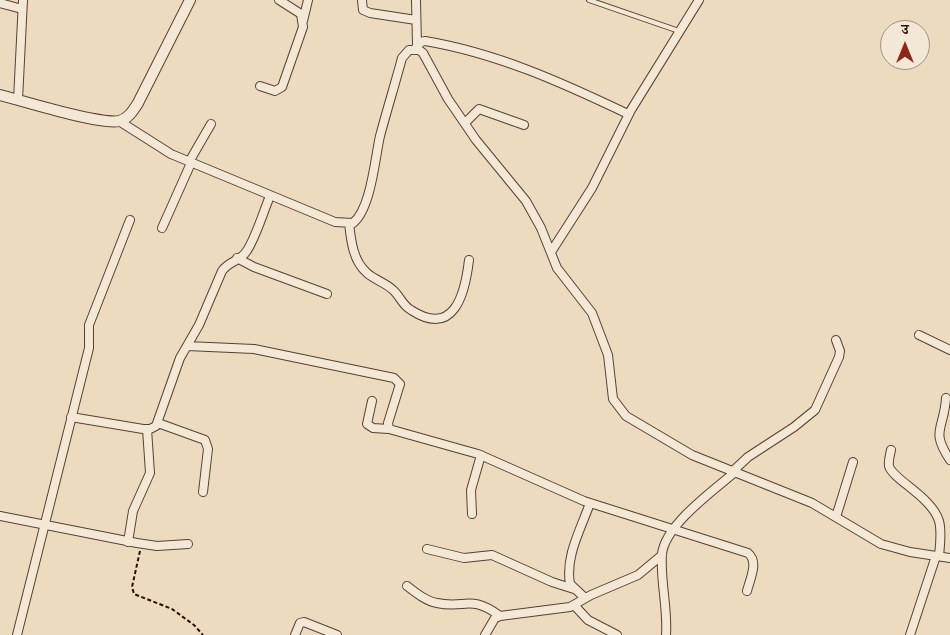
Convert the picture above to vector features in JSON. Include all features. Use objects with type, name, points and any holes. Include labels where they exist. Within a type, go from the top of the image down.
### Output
[{"type":"street","points":[[18,100],[24,0]]},
{"type":"street","points":[[119,121],[132,113],[138,103],[190,0]]},
{"type":"street","points":[[279,0],[297,10],[303,21]]},
{"type":"street","points":[[260,86],[275,91],[282,87],[297,47],[308,0]]},
{"type":"street","points":[[362,0],[363,10],[370,13],[416,20]]},
{"type":"street","points":[[416,0],[416,47],[423,53],[464,123],[507,180],[526,201],[563,278],[592,313],[608,355],[611,390],[619,409],[633,420],[692,455],[784,490],[836,517],[881,544],[910,552],[950,558]]},
{"type":"street","points":[[551,252],[583,204],[628,114],[699,0]]},
{"type":"street","points":[[0,2],[22,9]]},
{"type":"street","points":[[0,95],[99,119],[119,121],[150,143],[190,163],[335,222],[349,223],[358,220],[361,213],[402,58],[409,50],[425,40],[528,69],[553,78],[628,114]]},
{"type":"street","points":[[464,123],[479,109],[524,125]]},
{"type":"street","points":[[162,228],[190,163],[211,124]]},
{"type":"street","points":[[72,417],[147,429],[154,428],[158,423],[180,358],[199,325],[222,271],[227,264],[248,248],[270,196]]},
{"type":"street","points":[[17,635],[89,348],[89,325],[130,220]]},
{"type":"street","points":[[349,223],[356,257],[361,266],[367,273],[392,288],[404,304],[417,314],[439,319],[448,315],[458,306],[466,286],[469,260]]},
{"type":"street","points":[[237,258],[254,267],[327,294]]},
{"type":"street","points":[[919,335],[950,350]]},
{"type":"street","points":[[666,635],[662,556],[666,541],[673,530],[748,456],[807,418],[815,410],[839,357],[840,351],[836,340]]},
{"type":"street","points":[[187,346],[254,349],[394,378],[400,384],[388,423],[389,429]]},
{"type":"street","points":[[946,398],[945,414],[938,436],[950,460]]},
{"type":"street","points":[[372,401],[368,424],[373,428],[389,429],[480,455],[590,503],[751,555],[754,564],[747,591]]},
{"type":"street","points":[[158,423],[205,440],[208,449],[203,492]]},
{"type":"street","points":[[128,542],[130,519],[150,473],[147,429]]},
{"type":"street","points":[[891,450],[890,470],[928,503],[936,513],[940,529],[937,556],[910,635]]},
{"type":"street","points":[[472,514],[471,490],[480,455]]},
{"type":"street","points":[[836,517],[853,462]]},
{"type":"street","points":[[574,589],[569,577],[571,556],[590,503]]},
{"type":"street","points":[[0,516],[128,542],[177,546],[188,544]]},
{"type":"street","points":[[427,549],[464,558],[492,555],[552,582],[574,589],[585,598]]},
{"type":"street","points":[[485,635],[495,618],[574,606],[585,598],[633,578],[662,556]]},
{"type":"street","points":[[407,586],[418,595],[436,603],[476,603],[500,616]]},
{"type":"street","points":[[574,606],[588,620],[617,635]]},
{"type":"street","points":[[295,635],[300,624],[304,622],[337,635]]},
{"type":"lane","points":[[589,0],[679,31]]},
{"type":"path","points":[[142,544],[132,587],[134,594],[172,609],[194,625],[203,635]]}]
